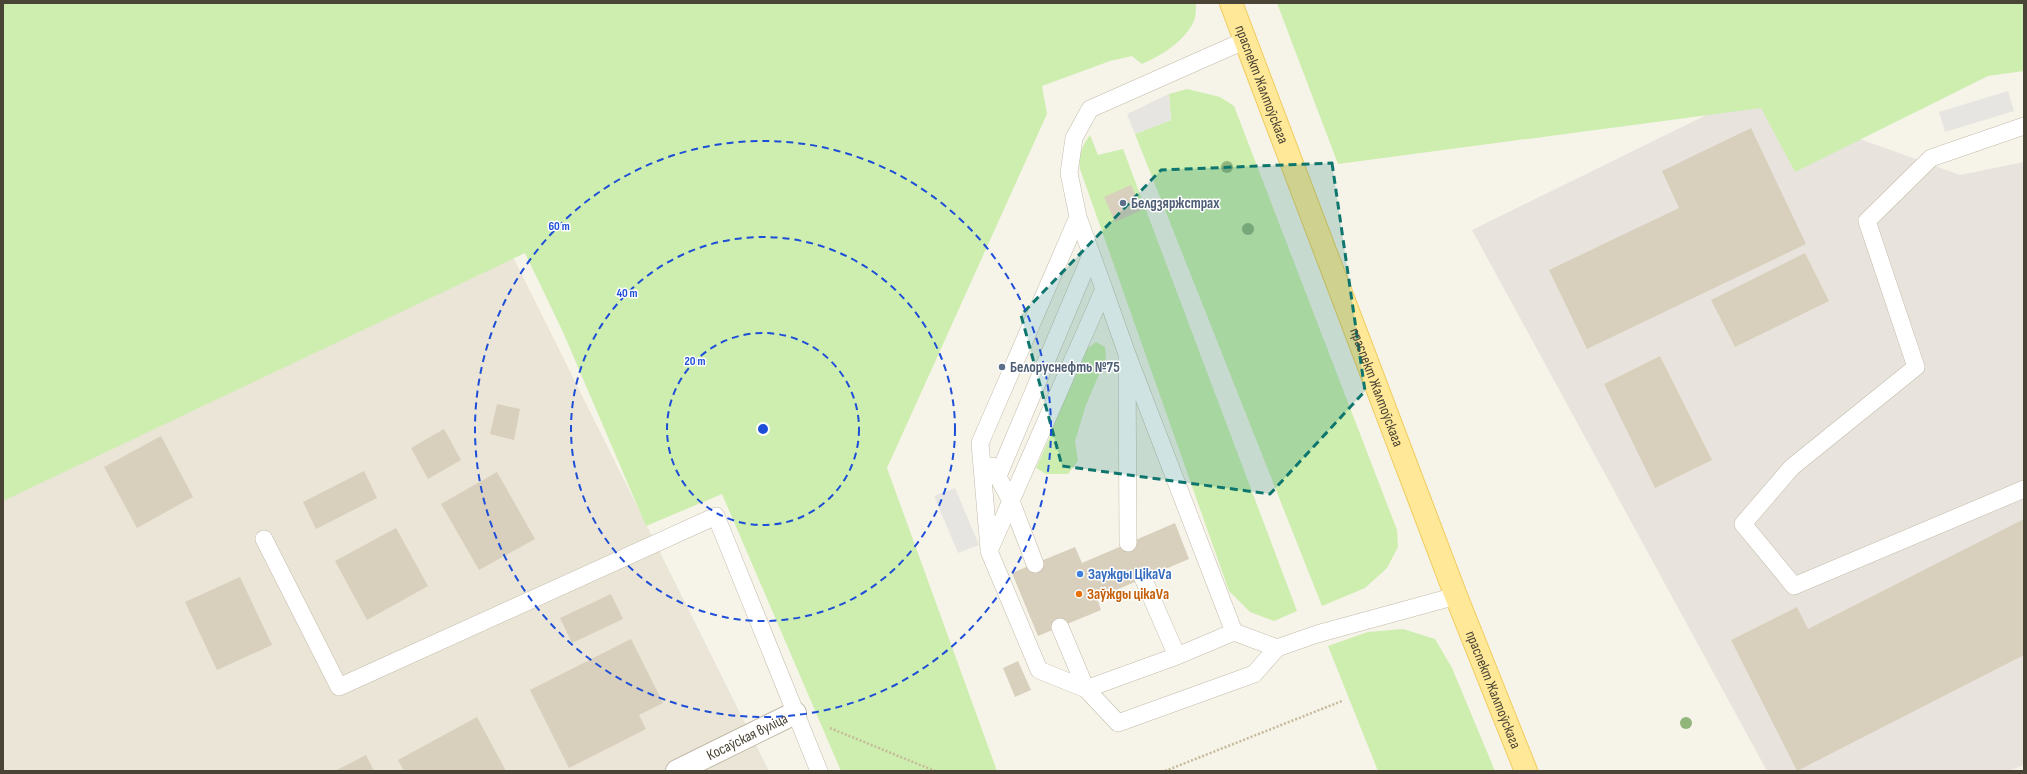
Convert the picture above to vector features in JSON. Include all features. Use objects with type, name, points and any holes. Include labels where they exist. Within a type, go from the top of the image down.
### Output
[{"type":"main road","name":"праспект Жалтоўскага","points":[[1232,3],[1456,596],[1526,771]]},
{"type":"street","name":"Косаўская вуліца","points":[[677,771],[795,713]]},
{"type":"lane","points":[[1234,632],[1127,354],[1091,255],[1078,218],[1069,173],[1074,138],[1090,108],[1246,40]]},
{"type":"lane","points":[[2024,126],[1931,158],[1867,221],[1916,367],[1792,467],[1743,524],[1794,586],[2024,489]]},
{"type":"lane","points":[[1078,218],[980,443],[989,552],[1039,670],[1086,689],[1177,656],[1234,632],[1277,648]]},
{"type":"lane","points":[[998,476],[1091,255]]},
{"type":"lane","points":[[989,552],[1104,289]]},
{"type":"lane","points":[[1127,354],[1128,543]]},
{"type":"lane","points":[[980,443],[1012,501],[1034,564]]},
{"type":"lane","points":[[264,539],[340,687],[716,516],[819,771]]},
{"type":"lane","points":[[1143,578],[1177,656]]},
{"type":"lane","points":[[1060,627],[1086,689],[1118,723],[1254,674],[1277,648],[1317,634],[1456,596]]},
{"type":"path","points":[[1164,771],[1342,701]]},
{"type":"path","points":[[795,713],[935,771]]},
{"type":"highlighted area","points":[[1332,163],[1365,391],[1270,494],[1062,466],[1021,315],[1161,170]]},
{"type":"shaded area","points":[[2008,91],[2014,111],[1945,132],[1939,112]]},
{"type":"shaded area","points":[[1169,94],[1171,120],[1135,134],[1127,114]]},
{"type":"shaded area","points":[[1743,97],[1960,175],[2024,162],[2024,765],[2008,771],[1767,771],[1472,230]]},
{"type":"shaded area","points":[[511,253],[769,771],[3,771],[3,472]]},
{"type":"shaded area","points":[[955,488],[979,545],[958,553],[934,496]]},
{"type":"green space","points":[[3,3],[1196,3],[1195,19],[1190,29],[1172,47],[1157,56],[1142,64],[1132,56],[1110,61],[1042,86],[1047,114],[887,468],[997,771],[841,771],[722,494],[646,526],[563,332],[525,253],[3,501]]},
{"type":"green space","points":[[1277,3],[2024,3],[2024,71],[1988,76],[1795,172],[1761,108],[1338,164]]},
{"type":"green space","points":[[1187,89],[1220,97],[1234,106],[1397,530],[1398,547],[1387,568],[1365,588],[1322,606],[1135,134],[1171,120],[1169,94]]},
{"type":"green space","points":[[1090,135],[1098,155],[1123,149],[1297,611],[1274,621],[1250,612],[1229,591],[1080,169],[1081,151]]},
{"type":"green space","points":[[1096,342],[1105,347],[1106,358],[1086,405],[1075,441],[1078,461],[1068,474],[1046,474],[1036,468],[1052,432],[1058,409],[1087,349]]},
{"type":"green space","points":[[1403,629],[1435,639],[1452,668],[1495,771],[1378,771],[1328,646],[1368,632]]},
{"type":"building","points":[[1751,128],[1806,244],[1587,349],[1549,270],[1679,208],[1662,171]]},
{"type":"building","name":"Белдзяржстрах","points":[[1131,185],[1142,210],[1115,222],[1104,197]]},
{"type":"building","points":[[1805,253],[1829,301],[1735,347],[1711,300]]},
{"type":"building","points":[[1660,356],[1712,460],[1655,488],[1604,384]]},
{"type":"building","points":[[497,404],[520,409],[514,440],[490,434]]},
{"type":"building","points":[[444,429],[461,460],[428,479],[411,448]]},
{"type":"building","points":[[161,436],[193,497],[137,528],[104,467]]},
{"type":"building","points":[[364,471],[377,498],[316,529],[303,502]]},
{"type":"building","points":[[497,472],[535,539],[479,570],[441,504]]},
{"type":"building","points":[[2024,519],[2024,655],[1797,771],[1731,640],[1797,607],[1808,629]]},
{"type":"building","points":[[1175,523],[1189,559],[1097,598],[1101,610],[1038,636],[1012,573],[1075,547],[1082,563]]},
{"type":"building","points":[[396,528],[428,586],[367,620],[335,561]]},
{"type":"building","points":[[240,577],[272,645],[217,670],[185,602]]},
{"type":"building","points":[[611,594],[623,619],[572,643],[560,618]]},
{"type":"building","points":[[631,639],[663,703],[639,715],[646,729],[569,768],[530,690]]},
{"type":"building","points":[[1018,661],[1031,690],[1015,697],[1003,668]]},
{"type":"building","points":[[477,717],[506,771],[404,771],[398,760]]},
{"type":"building","points":[[366,755],[374,771],[335,771]]},
{"type":"place","name":"Белдзяржстрах","points":[[1123,203]]},
{"type":"place","name":"Белоруснефть №75","points":[[1002,367]]},
{"type":"place","name":"Заужды ЦікаVа","points":[[1080,574]]},
{"type":"place","name":"Заўжды цікаVа","points":[[1079,594]]}]
